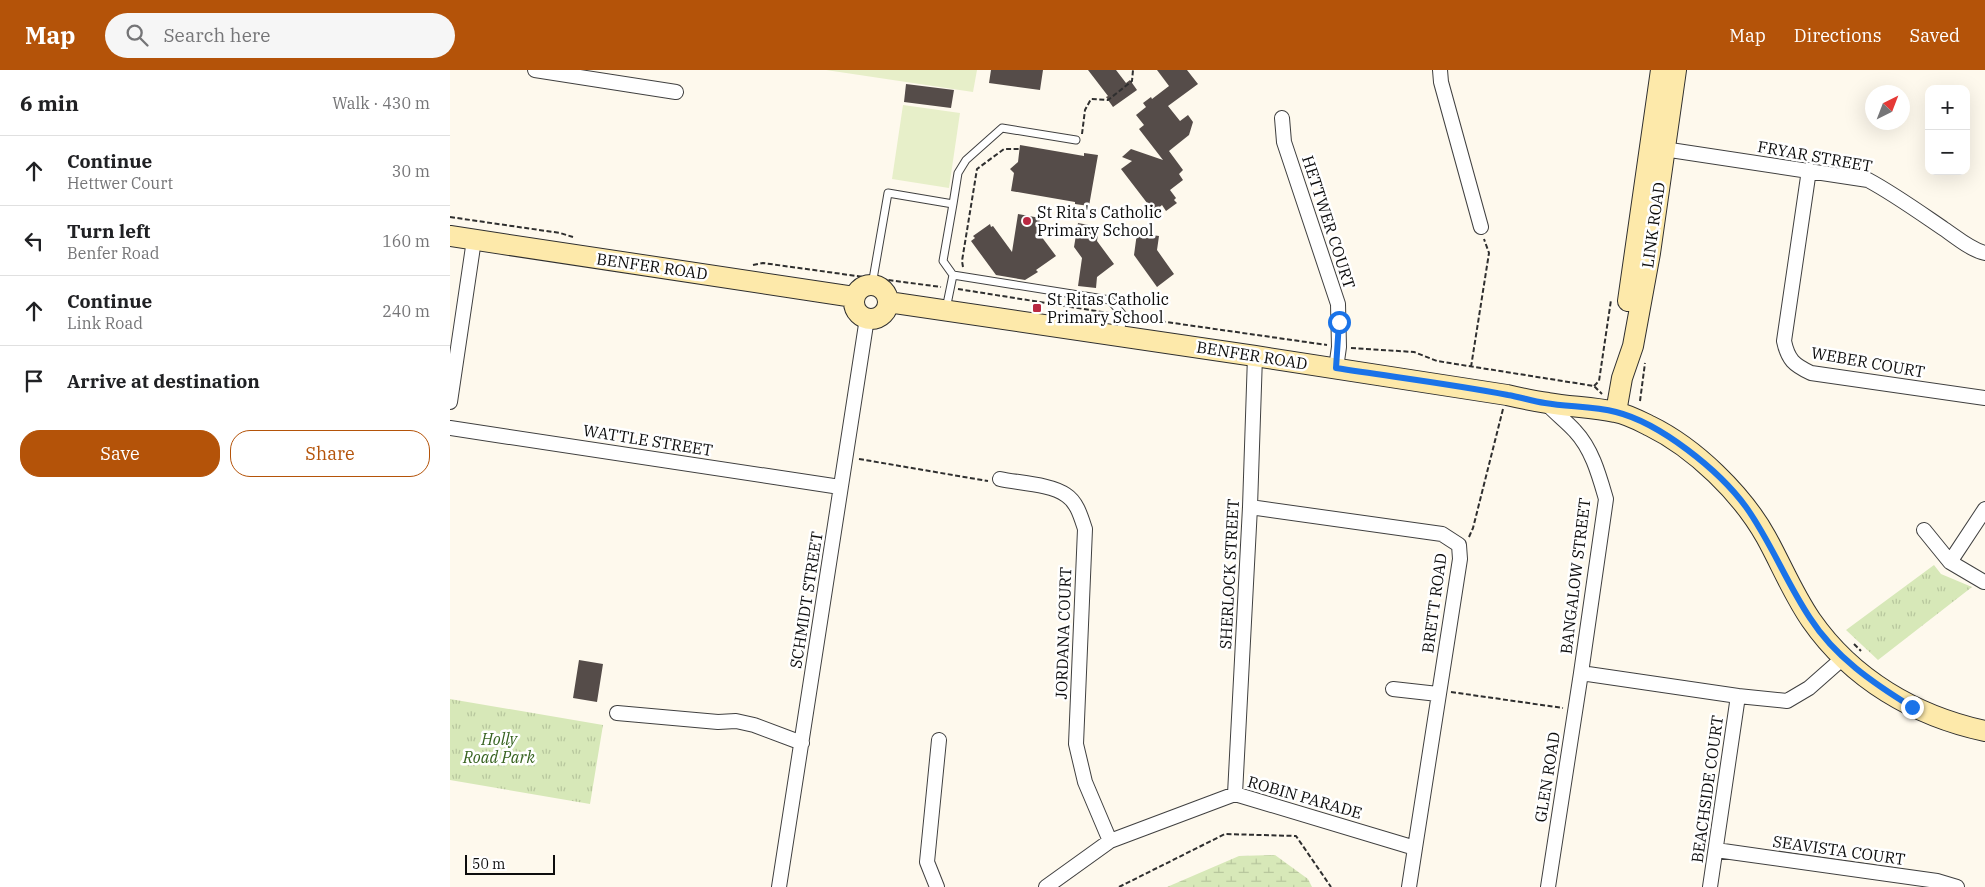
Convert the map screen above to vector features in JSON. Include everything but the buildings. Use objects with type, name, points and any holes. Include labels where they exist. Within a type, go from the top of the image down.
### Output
[{"type":"street","points":[[535,70],[676,92]]},
{"type":"street","points":[[1440,70],[1440,82],[1481,227]]},
{"type":"street","name":"LINK ROAD","points":[[1616,412],[1622,378],[1633,346],[1650,253],[1661,70]]},
{"type":"street","name":"LINK ROAD","points":[[1657,148],[1676,70]]},
{"type":"street","name":"HETTWER COURT","points":[[1282,118],[1284,142],[1338,304],[1339,347],[1336,368]]},
{"type":"street","name":"FRYAR STREET","points":[[1657,148],[1868,180],[1961,241],[1980,252],[1985,252]]},
{"type":"street","name":"WEBER COURT","points":[[1809,170],[1784,341],[1787,355],[1798,367],[1812,373],[1985,398]]},
{"type":"street","name":"BENFER ROAD","points":[[450,236],[854,297]]},
{"type":"street","points":[[450,402],[474,240]]},
{"type":"street","points":[[872,285],[877,286],[885,293],[888,302],[882,314],[875,318],[867,318],[862,316],[855,308],[854,297],[863,287],[872,285]]},
{"type":"street","name":"BENFER ROAD","points":[[888,302],[946,309],[1336,368],[1546,403],[1616,412]]},
{"type":"street","name":"SCHMIDT STREET","points":[[779,887],[867,318]]},
{"type":"street","name":"SHERLOCK STREET","points":[[1234,794],[1250,507],[1255,356]]},
{"type":"street","name":"BANGALOW STREET","points":[[1546,403],[1576,431],[1590,452],[1606,499],[1580,673],[1738,696],[1786,701],[1809,688],[1843,658]]},
{"type":"street","points":[[1616,412],[1651,426],[1686,449],[1721,478],[1745,505],[1765,535],[1811,620],[1843,658],[1875,684],[1912,707],[1954,723],[1985,731]]},
{"type":"street","name":"WATTLE STREET","points":[[450,428],[840,487]]},
{"type":"street","name":"JORDANA COURT","points":[[1000,479],[1052,489],[1067,495],[1080,511],[1085,529],[1076,744],[1086,782],[1110,841]]},
{"type":"street","name":"BRETT ROAD","points":[[1250,507],[1442,534],[1459,546],[1460,560],[1415,848]]},
{"type":"street","points":[[1950,562],[1985,509]]},
{"type":"street","points":[[1924,530],[1950,562],[1984,582]]},
{"type":"street","name":"GLEN ROAD","points":[[1548,887],[1580,673]]},
{"type":"street","points":[[1393,690],[1438,694]]},
{"type":"street","name":"BEACHSIDE COURT","points":[[1710,887],[1738,696]]},
{"type":"street","points":[[617,714],[718,722],[736,721],[754,725],[802,743]]},
{"type":"street","points":[[937,887],[927,862],[938,740]]},
{"type":"street","name":"ROBIN PARADE","points":[[1046,887],[1110,841],[1234,794],[1415,848]]},
{"type":"street","points":[[1409,887],[1415,848]]},
{"type":"street","name":"SEAVISTA COURT","points":[[1716,850],[1936,881],[1958,887]]},
{"type":"lane","points":[[946,309],[952,275],[943,261],[958,174],[966,160],[1002,128],[1076,140]]},
{"type":"lane","points":[[872,285],[888,193],[952,204]]},
{"type":"lane","points":[[952,275],[1110,300],[1123,315],[1120,336]]},
{"type":"path","points":[[1076,140],[1082,138],[1085,110],[1091,99],[1108,100],[1132,81],[1133,70]]},
{"type":"path","points":[[965,269],[962,261],[974,177],[977,169],[1004,149],[1020,149]]},
{"type":"path","points":[[1471,367],[1489,254],[1481,227]]},
{"type":"path","points":[[1100,312],[1101,299]]},
{"type":"path","points":[[1459,546],[1469,537],[1473,528],[1507,395]]},
{"type":"path","points":[[845,457],[985,481],[1000,479]]},
{"type":"path","points":[[1438,694],[1450,692],[1575,710]]},
{"type":"path","points":[[1120,887],[1225,834],[1296,836],[1331,887]]},
{"type":"green space","points":[[826,70],[977,70],[973,92]]},
{"type":"green space","points":[[903,105],[960,113],[949,188],[892,179]]},
{"type":"green space","points":[[1934,565],[1941,574],[1972,587],[1878,660],[1846,630]]},
{"type":"green space","name":"Holly Road Park","points":[[450,699],[603,725],[590,804],[450,780]]},
{"type":"green space","points":[[1275,855],[1308,879],[1312,887],[1167,887],[1239,856]]},
{"type":"place","name":"St Rita's Catholic Primary School","points":[[1027,221]]},
{"type":"place","name":"St Ritas Catholic Primary School","points":[[1037,308]]},
{"type":"route","points":[[1339,322],[1339,347],[1336,368],[1546,403],[1616,412],[1651,426],[1686,449],[1721,478],[1745,505],[1765,535],[1797,598],[1825,638],[1843,658],[1875,684],[1912,707]]}]
